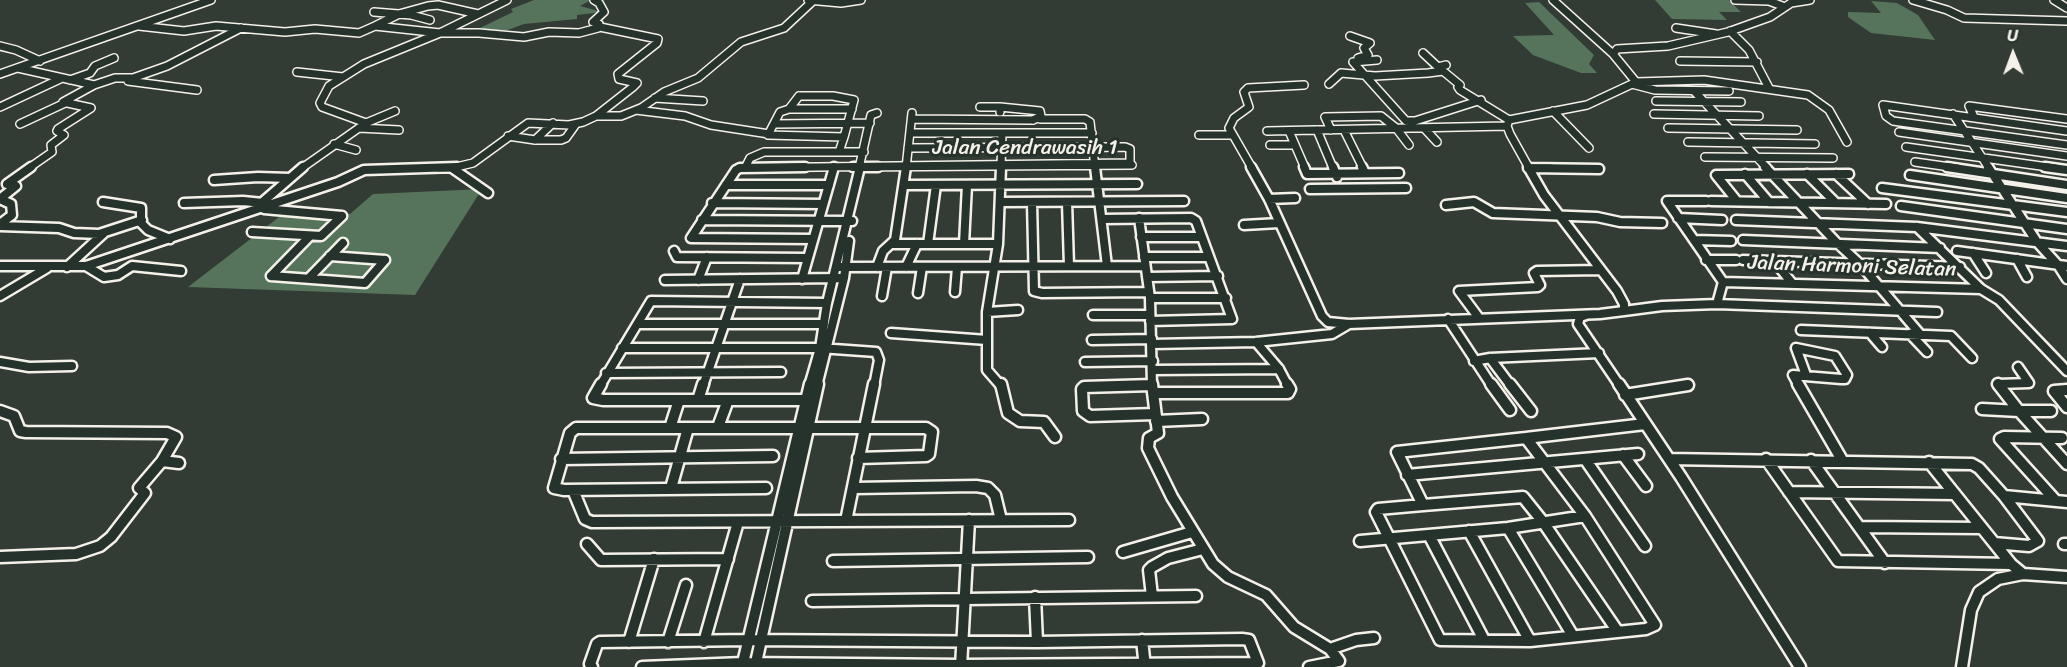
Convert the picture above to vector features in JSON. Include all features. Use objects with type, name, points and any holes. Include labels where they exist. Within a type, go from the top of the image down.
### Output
[{"type":"street","points":[[0,74],[211,0]]},
{"type":"street","points":[[366,123],[322,107],[320,103],[324,92],[364,64],[440,33],[507,0]]},
{"type":"street","points":[[808,0],[845,3],[861,0]]},
{"type":"street","points":[[597,116],[618,117],[636,110],[664,92],[698,78],[741,42],[784,28],[813,0]]},
{"type":"street","points":[[1553,0],[1613,54],[1634,83],[1654,90],[1729,91]]},
{"type":"street","points":[[1735,0],[1787,4],[1810,0]]},
{"type":"street","points":[[1913,0],[1947,10],[1964,18],[2067,21]]},
{"type":"street","points":[[2054,0],[2067,8]]},
{"type":"street","points":[[0,266],[86,266],[338,182],[364,170],[452,168],[472,163],[528,123],[576,124],[597,116],[633,87],[636,83],[634,81],[617,78],[618,74],[657,43],[658,39],[600,27],[593,22],[604,12],[600,1]]},
{"type":"street","points":[[1613,54],[1617,49],[1660,47],[1730,31],[1770,17],[1787,4]]},
{"type":"street","points":[[139,26],[184,31],[211,26],[285,32],[315,29],[359,33],[399,14],[428,6],[446,7],[478,14]]},
{"type":"street","points":[[396,28],[446,7]]},
{"type":"street","points":[[374,12],[430,20]]},
{"type":"street","points":[[375,26],[440,33],[524,36],[543,33],[579,33],[600,27]]},
{"type":"street","points":[[65,103],[63,102],[66,99],[94,85],[115,78],[129,79],[167,66],[241,28]]},
{"type":"street","points":[[1676,28],[1719,34]]},
{"type":"street","points":[[1730,31],[1749,50],[1768,88]]},
{"type":"street","points":[[1350,36],[1370,44],[1364,48],[1367,56],[1354,59],[1353,63]]},
{"type":"street","points":[[0,46],[16,50],[40,61]]},
{"type":"street","points":[[1423,53],[1443,68],[1460,85],[1458,87],[1460,90],[1480,100],[1508,123],[1528,168],[1557,215],[1621,298],[1624,311]]},
{"type":"street","points":[[1,106],[64,80],[90,73],[95,66],[114,58]]},
{"type":"street","points":[[1353,63],[1377,60]]},
{"type":"street","points":[[1680,62],[1757,62]]},
{"type":"street","points":[[1353,63],[1408,121],[1480,100]]},
{"type":"street","points":[[18,68],[94,85]]},
{"type":"street","points":[[1329,84],[1341,73],[1365,75],[1443,68]]},
{"type":"street","points":[[297,72],[343,77]]},
{"type":"street","points":[[129,79],[128,81],[197,90]]},
{"type":"street","points":[[1268,131],[1424,128],[1508,123],[1587,105],[1634,83],[1704,80],[1808,95],[1827,107],[1847,142]]},
{"type":"street","points":[[1304,85],[1248,88],[1244,92],[1249,107],[1234,118],[1230,128],[1269,199],[1322,316],[1328,322],[1349,324],[1587,314],[1662,306],[1717,304],[1937,312]]},
{"type":"street","points":[[1694,91],[1836,242],[1860,264],[1899,310],[1927,352]]},
{"type":"street","points":[[789,109],[799,96],[824,96],[854,100],[839,152]]},
{"type":"street","points":[[655,98],[703,101]]},
{"type":"street","points":[[1656,101],[1741,102]]},
{"type":"street","points":[[0,225],[12,215],[11,204],[0,199],[16,186],[8,185],[8,182],[52,152],[51,145],[64,135],[57,131],[58,129],[91,108],[65,103],[20,124]]},
{"type":"street","points":[[2067,130],[1883,105],[1886,116],[1893,121],[2067,145]]},
{"type":"street","points":[[1974,117],[1969,106],[2067,119]]},
{"type":"street","points":[[893,244],[904,185],[912,116],[1031,120],[1041,116],[1040,111],[980,107]]},
{"type":"street","points":[[999,120],[1000,107]]},
{"type":"street","points":[[769,134],[780,111],[852,109]]},
{"type":"street","points":[[636,110],[685,116],[711,125],[769,134],[769,136],[844,136]]},
{"type":"street","points":[[261,206],[290,178],[334,144],[366,123],[395,111]]},
{"type":"street","points":[[1553,111],[1588,148]]},
{"type":"street","points":[[749,665],[777,521],[824,348],[872,113],[877,113],[862,167]]},
{"type":"street","points":[[1654,114],[1759,116]]},
{"type":"street","points":[[1953,114],[2037,242],[2063,266],[2067,279]]},
{"type":"street","points":[[1331,130],[1326,117],[1381,116],[1409,145]]},
{"type":"street","points":[[972,119],[972,133]]},
{"type":"street","points":[[1040,119],[1089,120],[1107,266]]},
{"type":"street","points":[[1027,133],[1027,125],[1031,120]]},
{"type":"street","points":[[535,140],[553,123]]},
{"type":"street","points":[[774,124],[870,123]]},
{"type":"street","points":[[508,136],[535,140],[566,138],[576,124]]},
{"type":"street","points":[[2046,127],[2066,157]]},
{"type":"street","points":[[357,128],[399,130]]},
{"type":"street","points":[[1424,128],[1437,142]]},
{"type":"street","points":[[1668,128],[1797,130]]},
{"type":"street","points":[[1317,130],[1340,188]]},
{"type":"street","points":[[1344,130],[1365,173]]},
{"type":"street","points":[[1289,131],[1307,174],[1399,173]]},
{"type":"street","points":[[1899,132],[2066,157]]},
{"type":"street","points":[[910,133],[1092,133]]},
{"type":"street","points":[[1002,133],[998,244],[987,312],[987,370],[1000,382],[1008,413],[1020,421],[1044,422],[1055,437]]},
{"type":"street","points":[[1199,135],[1232,135]]},
{"type":"street","points":[[1688,142],[1815,144]]},
{"type":"street","points":[[334,144],[357,150]]},
{"type":"street","points":[[1270,145],[1294,145]]},
{"type":"street","points":[[908,147],[1094,148]]},
{"type":"street","points":[[1906,147],[2067,170]]},
{"type":"street","name":"Jalan Cendrawasih 1","points":[[745,168],[1130,163],[1130,149],[1128,148],[1094,148]]},
{"type":"street","points":[[813,238],[692,239],[692,234],[736,170],[745,168],[750,158],[764,152],[864,152]]},
{"type":"street","points":[[1705,157],[1833,158]]},
{"type":"street","points":[[1915,162],[2067,185]]},
{"type":"street","points":[[802,279],[834,167]]},
{"type":"street","points":[[452,168],[488,193]]},
{"type":"street","points":[[1528,168],[1599,169]]},
{"type":"street","points":[[1744,174],[1769,202]]},
{"type":"street","points":[[1807,174],[1836,203]]},
{"type":"street","points":[[1836,174],[1868,204]]},
{"type":"street","points":[[1737,201],[1715,176],[1849,174]]},
{"type":"street","points":[[1910,176],[2067,198]]},
{"type":"street","points":[[214,180],[258,177],[290,178]]},
{"type":"street","points":[[904,185],[1137,184]]},
{"type":"street","points":[[726,185],[829,185]]},
{"type":"street","points":[[928,244],[936,185]]},
{"type":"street","points":[[964,244],[967,185]]},
{"type":"street","points":[[1310,189],[1406,188]]},
{"type":"street","points":[[1882,188],[2067,212]]},
{"type":"street","points":[[1269,199],[1295,198]]},
{"type":"street","points":[[103,201],[141,208],[141,223],[148,230],[170,239]]},
{"type":"street","points":[[184,204],[243,201],[261,206],[342,216],[321,236],[252,232]]},
{"type":"street","points":[[1000,202],[1184,201]]},
{"type":"street","points":[[1717,304],[1723,282],[1667,201],[1886,204]]},
{"type":"street","points":[[1032,202],[1033,289],[1037,293],[1226,297]]},
{"type":"street","points":[[1067,202],[1069,266]]},
{"type":"street","points":[[1446,205],[1474,202],[1493,213],[1597,217],[1620,222],[1662,223]]},
{"type":"street","points":[[712,203],[823,204]]},
{"type":"street","points":[[778,221],[782,204]]},
{"type":"street","points":[[1901,206],[2067,229]]},
{"type":"street","points":[[1139,218],[1149,295],[1153,389],[1158,433],[1149,438],[1148,448],[1192,532],[1213,564],[1228,577],[1266,595],[1294,627],[1330,649],[1341,664]]},
{"type":"street","points":[[1678,218],[1722,220]]},
{"type":"street","points":[[1093,315],[1232,320],[1226,297],[1194,219],[1102,219]]},
{"type":"street","points":[[0,225],[59,228],[74,233],[104,233],[141,220]]},
{"type":"street","points":[[702,220],[851,221]]},
{"type":"street","points":[[1737,220],[1917,227],[2067,246]]},
{"type":"street","points":[[1244,225],[1279,223]]},
{"type":"street","points":[[1917,227],[1981,289],[1999,300],[2067,371]]},
{"type":"street","points":[[67,267],[104,233]]},
{"type":"street","points":[[310,236],[271,276],[365,282],[385,261],[330,256]]},
{"type":"street","points":[[1141,237],[1200,237]]},
{"type":"street","points":[[1695,240],[1731,241]]},
{"type":"street","points":[[1743,240],[1940,248]]},
{"type":"street","points":[[309,279],[343,243]]},
{"type":"street","points":[[882,296],[883,251],[893,244],[998,244]]},
{"type":"street","points":[[906,267],[917,244]]},
{"type":"street","points":[[674,251],[677,257],[807,258]]},
{"type":"street","points":[[1957,251],[2063,266]]},
{"type":"street","points":[[1973,253],[1986,273]]},
{"type":"street","points":[[842,267],[1107,266],[1209,256]]},
{"type":"street","points":[[698,280],[707,257]]},
{"type":"street","points":[[2018,259],[2028,277]]},
{"type":"street","points":[[1706,260],[1960,267]]},
{"type":"street","points":[[1774,261],[1792,283]]},
{"type":"street","points":[[86,266],[104,277],[118,275],[132,266],[181,271]]},
{"type":"street","points":[[0,296],[49,267]]},
{"type":"street","points":[[918,293],[922,267]]},
{"type":"street","points":[[955,292],[957,267]]},
{"type":"street","points":[[1479,318],[1459,291],[1538,287],[1540,285],[1534,273],[1537,272],[1600,270]]},
{"type":"street","points":[[1147,277],[1218,276]]},
{"type":"street","points":[[665,280],[839,278]]},
{"type":"street","points":[[754,640],[789,522],[805,400],[824,348],[827,303],[839,278]]},
{"type":"street","points":[[698,400],[740,279]]},
{"type":"street","name":"Jalan Harmoni Selatan","points":[[1723,282],[1981,289]]},
{"type":"street","points":[[805,400],[593,398],[651,301],[734,300],[827,303]]},
{"type":"street","points":[[987,312],[1018,310]]},
{"type":"street","points":[[1587,314],[1580,317],[1578,324],[1669,459],[1800,667]]},
{"type":"street","points":[[1448,319],[1474,361],[1510,410]]},
{"type":"street","points":[[639,324],[824,324]]},
{"type":"street","points":[[1092,340],[1256,342],[1332,334],[1349,324]]},
{"type":"street","points":[[1801,330],[1952,336],[1971,358]]},
{"type":"street","points":[[891,333],[987,340]]},
{"type":"street","points":[[1870,333],[1882,347]]},
{"type":"street","points":[[1202,419],[1090,416],[1083,411],[1082,389],[1084,387],[1153,389],[1284,395],[1290,389],[1278,369],[1256,342]]},
{"type":"street","points":[[622,348],[824,348],[872,351],[879,355],[846,521]]},
{"type":"street","points":[[1806,375],[1796,348],[1835,356],[1847,377],[1840,379],[1793,375],[1842,460]]},
{"type":"street","points":[[1474,361],[1490,358],[1599,353]]},
{"type":"street","points":[[1490,358],[1531,411]]},
{"type":"street","points":[[0,362],[29,368],[72,366]]},
{"type":"street","points":[[1084,362],[1278,369]]},
{"type":"street","points":[[2018,367],[2029,383],[1998,384],[2067,464]]},
{"type":"street","points":[[606,373],[781,372]]},
{"type":"street","points":[[1624,394],[1688,385]]},
{"type":"street","points":[[2067,390],[2054,391],[2067,407]]},
{"type":"street","points":[[670,428],[679,400]]},
{"type":"street","points":[[718,427],[728,400]]},
{"type":"street","points":[[1982,409],[2051,411]]},
{"type":"street","points":[[0,411],[14,416],[20,431],[26,432],[173,435],[176,437],[162,461],[139,488],[145,493],[111,537],[90,552],[0,556]]},
{"type":"street","points":[[1424,505],[1397,455],[1400,450],[1645,424]]},
{"type":"street","points":[[766,488],[558,490],[554,488],[570,433],[576,428],[803,426],[930,429],[932,432],[929,454],[858,458]]},
{"type":"street","points":[[670,488],[688,428]]},
{"type":"street","points":[[1526,438],[1585,516],[1655,623],[1653,627],[1646,629],[1618,632],[1573,636],[1530,641],[1440,640],[1388,539],[1376,512],[1378,509],[1523,496],[1618,632]]},
{"type":"street","points":[[2062,438],[2000,439],[2062,502]]},
{"type":"street","points":[[1407,475],[1638,454]]},
{"type":"street","points":[[1623,455],[1646,486]]},
{"type":"street","points":[[561,459],[773,456]]},
{"type":"street","points":[[1585,459],[1645,546]]},
{"type":"street","points":[[1669,459],[1842,460],[1975,465],[2004,496],[2038,541],[2029,546],[1994,543]]},
{"type":"street","points":[[1766,459],[1838,561],[2011,564]]},
{"type":"street","points":[[1811,460],[1886,563]]},
{"type":"street","points":[[162,461],[179,463]]},
{"type":"street","points":[[1929,462],[2011,564],[2023,574]]},
{"type":"street","points":[[854,488],[976,486],[988,488],[995,495],[1001,520]]},
{"type":"street","points":[[573,490],[585,519],[592,522],[1069,520]]},
{"type":"street","points":[[1789,492],[1955,494]]},
{"type":"street","points":[[2004,496],[2062,502]]},
{"type":"street","points":[[1360,542],[1508,528],[1585,516]]},
{"type":"street","points":[[961,666],[969,520]]},
{"type":"street","points":[[704,642],[738,522]]},
{"type":"street","points":[[1859,527],[1982,528]]},
{"type":"street","points":[[1508,528],[1573,636]]},
{"type":"street","points":[[1469,531],[1530,641]]},
{"type":"street","points":[[1123,552],[1192,532]]},
{"type":"street","points":[[1429,535],[1484,640]]},
{"type":"street","points":[[587,544],[601,560],[728,559]]},
{"type":"street","points":[[1152,596],[1149,570],[1152,567],[1168,558],[1203,549]]},
{"type":"street","points":[[833,561],[1088,557]]},
{"type":"street","points":[[629,642],[654,559]]},
{"type":"street","points":[[1962,667],[1971,610],[1979,592],[1998,579],[2023,574],[2067,577]]},
{"type":"street","points":[[668,642],[686,585]]},
{"type":"street","points":[[812,601],[1196,596]]},
{"type":"street","points":[[1035,597],[1037,642]]},
{"type":"street","points":[[1330,649],[1356,640],[1374,638]]},
{"type":"street","points":[[592,667],[590,664],[598,643],[754,640],[1037,642],[1249,640],[1258,663],[642,667]]},
{"type":"street","points":[[1142,640],[1145,665]]},
{"type":"street","points":[[1309,667],[1341,664]]},
{"type":"green space","points":[[534,0],[591,0],[580,6],[602,12],[577,15],[577,19],[524,24],[505,31],[488,32],[480,28],[513,12],[511,9]]},
{"type":"green space","points":[[1655,0],[1729,0],[1741,12],[1719,12],[1727,20],[1672,19]]},
{"type":"green space","points":[[1871,1],[1897,3],[1918,15],[1935,40],[1871,33],[1848,17],[1848,12],[1881,13]]},
{"type":"green space","points":[[1539,2],[1594,55],[1589,64],[1597,73],[1581,73],[1533,55],[1513,36],[1554,35],[1525,3]]},
{"type":"green space","points":[[482,189],[415,295],[188,287],[283,214],[350,214],[373,194]]}]
